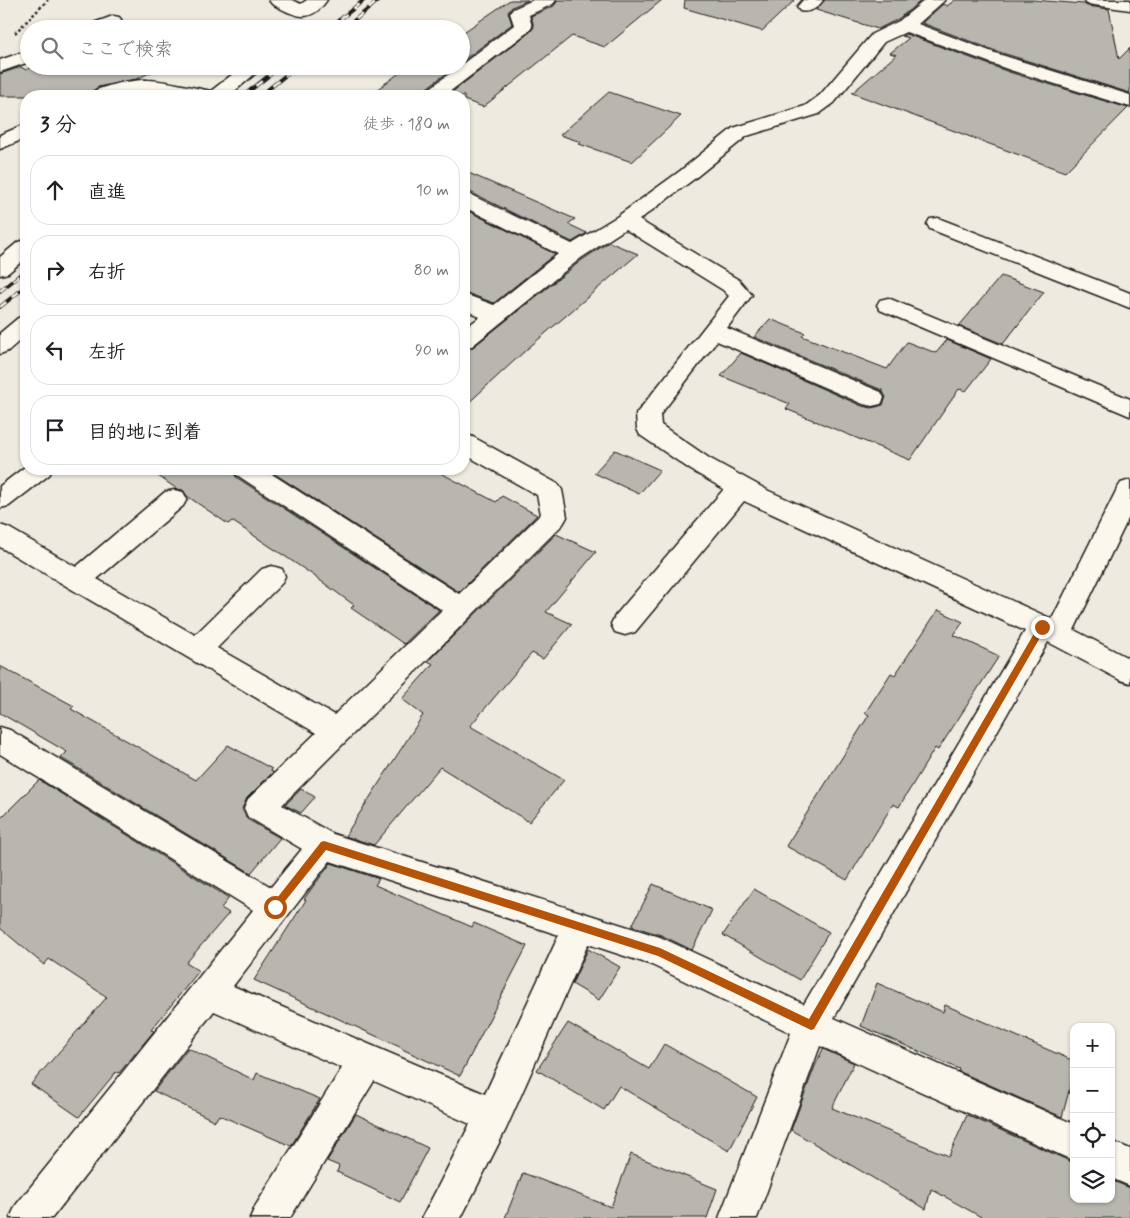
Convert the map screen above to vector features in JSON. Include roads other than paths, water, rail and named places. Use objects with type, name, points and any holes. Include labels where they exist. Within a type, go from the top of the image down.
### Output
[{"type":"street","points":[[278,0],[302,12],[325,3]]},
{"type":"street","points":[[470,68],[524,28],[519,13],[547,0]]},
{"type":"street","points":[[470,336],[573,253],[625,220],[687,175],[740,132],[812,110],[827,100],[878,38],[905,25],[936,0]]},
{"type":"street","points":[[1093,0],[1130,5]]},
{"type":"street","points":[[311,20],[325,3]]},
{"type":"street","points":[[905,25],[944,41],[1017,66],[1130,101]]},
{"type":"street","points":[[0,66],[20,58]]},
{"type":"street","points":[[225,90],[244,75]]},
{"type":"street","points":[[440,90],[460,75]]},
{"type":"street","points":[[116,90],[147,84],[176,90]]},
{"type":"street","points":[[0,143],[20,133]]},
{"type":"street","points":[[470,202],[573,253]]},
{"type":"street","points":[[625,220],[731,285],[742,295],[648,414],[649,429],[700,464],[740,488],[1050,630],[1130,672]]},
{"type":"street","points":[[938,224],[1130,301]]},
{"type":"street","points":[[0,268],[20,252]]},
{"type":"street","points":[[470,304],[496,315]]},
{"type":"street","points":[[888,305],[1130,408]]},
{"type":"street","points":[[0,346],[20,328]]},
{"type":"street","points":[[714,331],[872,398]]},
{"type":"street","points":[[470,446],[549,490],[554,517],[259,808],[324,845],[660,952],[811,1025],[1070,1141]]},
{"type":"street","points":[[0,499],[32,475]]},
{"type":"street","points":[[255,475],[462,609]]},
{"type":"street","points":[[625,624],[740,488]]},
{"type":"street","points":[[738,1218],[811,1025],[1050,630],[1120,534],[1130,489]]},
{"type":"street","points":[[78,580],[174,499]]},
{"type":"street","points":[[0,534],[337,731]]},
{"type":"street","points":[[198,650],[272,576]]},
{"type":"street","points":[[0,739],[275,907]]},
{"type":"street","points":[[29,1218],[324,845]]},
{"type":"street","points":[[441,1218],[493,1116],[580,926]]},
{"type":"street","points":[[208,992],[493,1116]]},
{"type":"street","points":[[268,1218],[367,1060]]},
{"type":"street","points":[[1115,1162],[1130,1168]]},
{"type":"railway","points":[[339,20],[364,0]]},
{"type":"railway","points":[[355,20],[379,0]]},
{"type":"railway","points":[[251,90],[270,75]]},
{"type":"railway","points":[[267,90],[286,75]]},
{"type":"railway","points":[[0,291],[20,275]]},
{"type":"railway","points":[[0,307],[20,291]]}]
